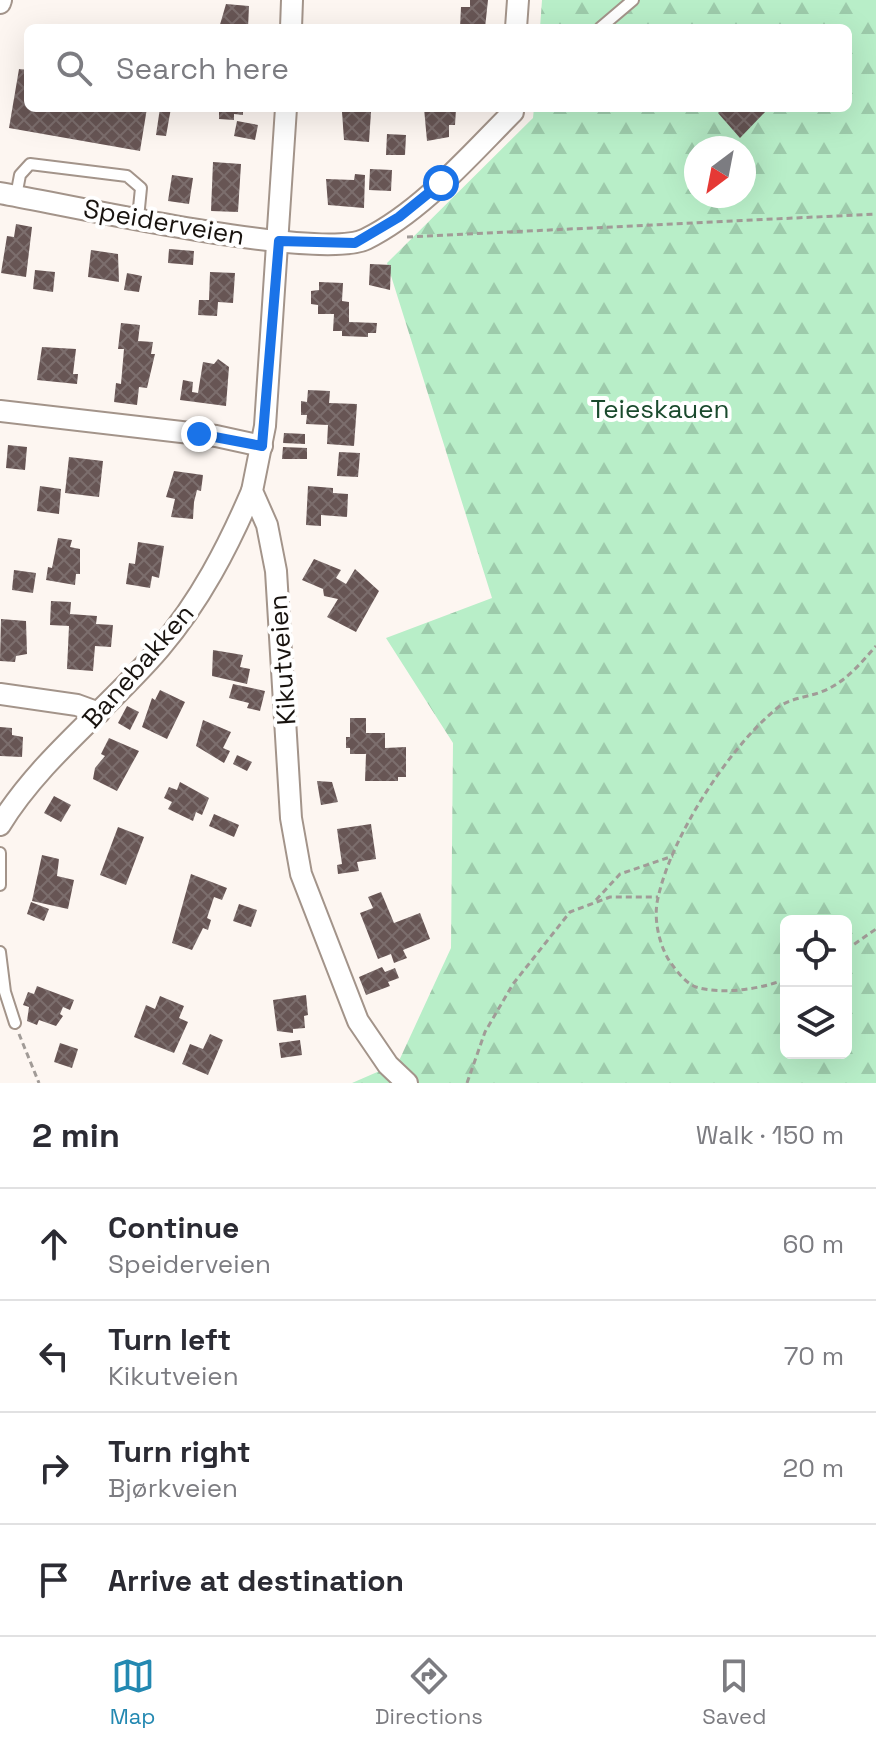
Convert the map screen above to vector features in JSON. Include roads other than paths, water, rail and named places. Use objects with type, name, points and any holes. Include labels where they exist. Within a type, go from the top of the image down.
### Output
[{"type":"street","points":[[291,24],[292,0]]},
{"type":"street","points":[[516,24],[518,0]]},
{"type":"street","points":[[252,491],[262,446],[286,112]]},
{"type":"street","name":"Speiderveien","points":[[8,194],[279,241],[348,244],[367,239],[441,183],[512,112]]},
{"type":"street","points":[[0,411],[208,435],[262,446]]},
{"type":"street","name":"Banebakken","points":[[0,825],[32,783],[182,622],[220,561],[252,491]]},
{"type":"street","name":"Kikutveien","points":[[252,491],[267,525],[276,571],[291,818],[301,874],[358,1021],[388,1065],[407,1083]]},
{"type":"street","points":[[0,694],[77,705],[99,713]]},
{"type":"lane","points":[[605,24],[633,0]]},
{"type":"lane","points":[[8,194],[30,164],[127,176],[141,188],[138,218]]},
{"type":"lane","points":[[0,853],[0,885]]},
{"type":"lane","points":[[0,952],[5,992],[15,1023]]},
{"type":"park label","name":"Teieskauen","points":[[660,409]]}]
